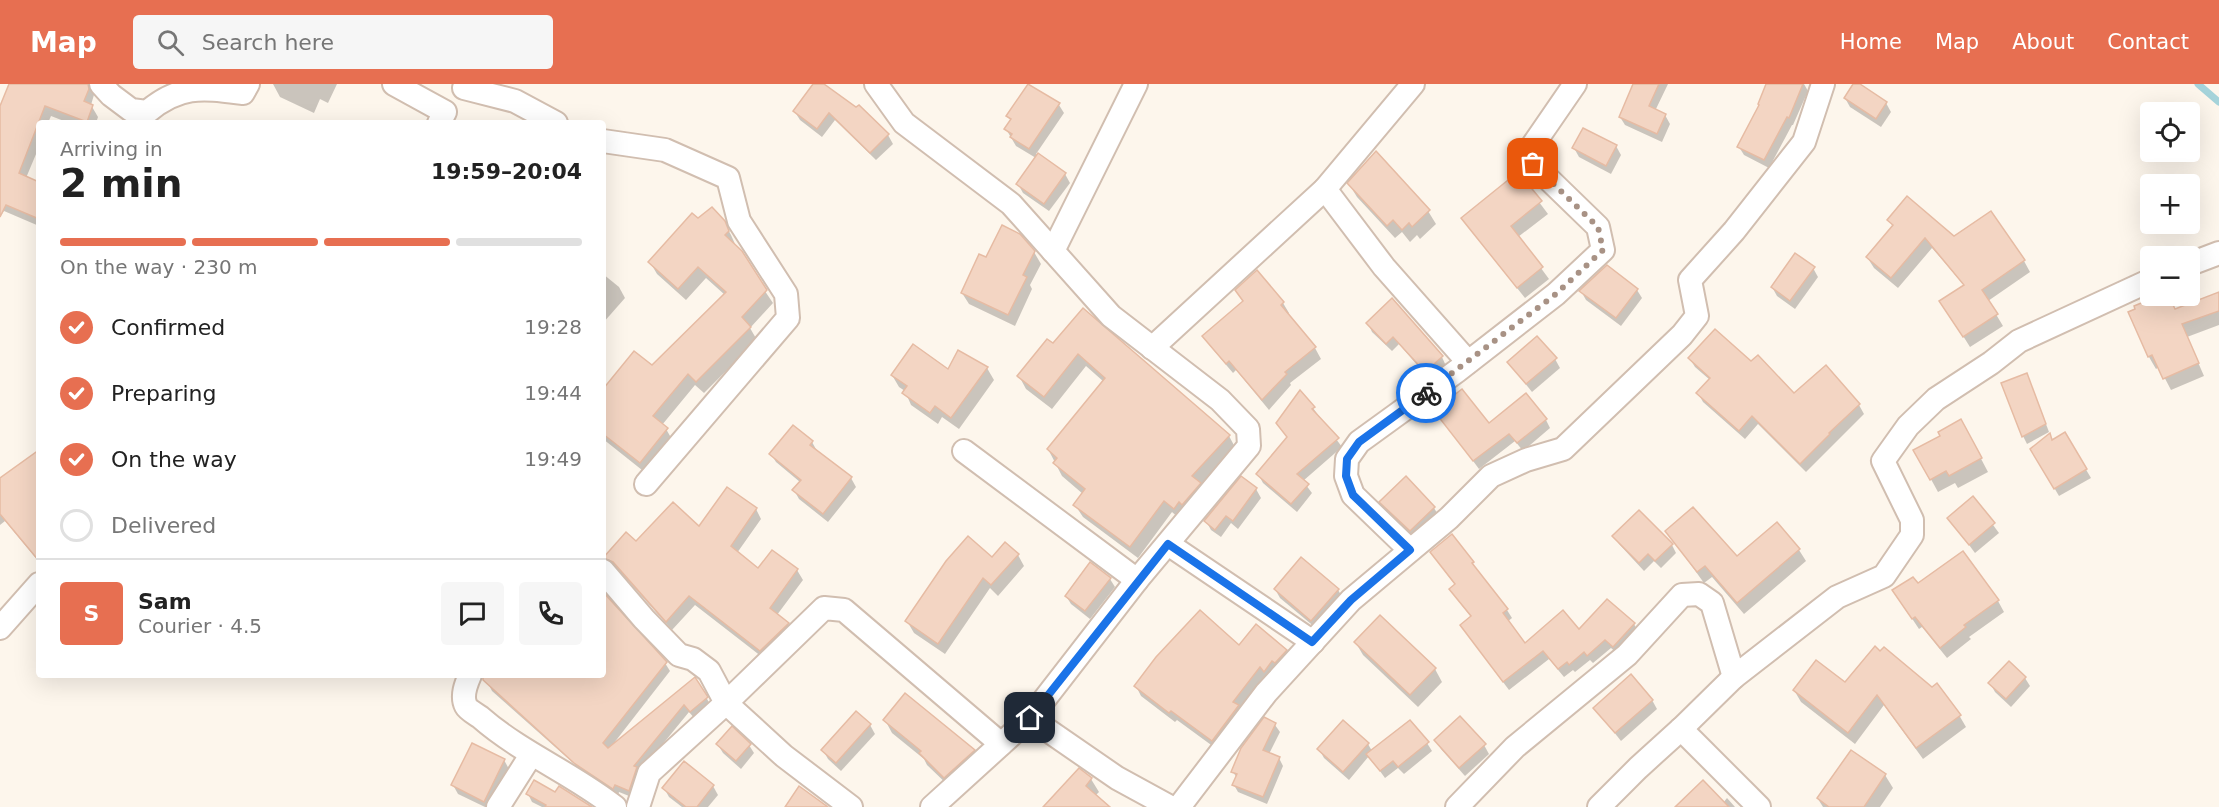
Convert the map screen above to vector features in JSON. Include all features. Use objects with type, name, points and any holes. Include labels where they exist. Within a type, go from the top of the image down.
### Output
[{"type":"street","points":[[101,84],[129,117],[147,112],[164,98],[200,88],[243,93],[249,84]]},
{"type":"street","points":[[394,84],[442,118],[466,86],[515,101],[550,120]]},
{"type":"street","points":[[876,84],[904,123],[1011,204],[1111,316],[1220,400],[1248,429],[1249,446],[1137,580],[1030,718],[932,807]]},
{"type":"street","points":[[1053,251],[1136,84]]},
{"type":"street","points":[[1152,348],[1325,189],[1413,84]]},
{"type":"street","points":[[1410,550],[1353,495],[1346,476],[1347,459],[1359,442],[1556,294],[1603,250],[1598,227],[1533,164],[1533,145],[1575,84]]},
{"type":"street","points":[[1179,807],[1266,693],[1351,600],[1449,518],[1491,476],[1526,459],[1563,449],[1682,335],[1697,316],[1690,280],[1734,231],[1804,142],[1823,84]]},
{"type":"street","points":[[606,141],[665,150],[728,178],[739,221],[786,294],[788,318],[646,484]]},
{"type":"street","points":[[1325,189],[1384,267],[1468,362]]},
{"type":"street","points":[[2200,260],[2219,253]]},
{"type":"street","points":[[1599,807],[1734,677],[1837,597],[1884,576],[1912,535],[1912,520],[1883,461],[1908,426],[1936,399],[1991,363],[2019,341],[2140,284]]},
{"type":"street","points":[[964,451],[1137,580]]},
{"type":"street","points":[[1168,544],[1312,642]]},
{"type":"street","points":[[606,575],[679,655],[693,659],[709,671],[726,703],[784,756],[852,807]]},
{"type":"street","points":[[0,628],[36,587]]},
{"type":"street","points":[[1457,807],[1515,747],[1627,655],[1682,595],[1699,594],[1712,603],[1734,677]]},
{"type":"street","points":[[638,807],[649,773],[726,703],[824,608],[844,610],[1001,744]]},
{"type":"street","points":[[469,678],[463,694],[466,707],[495,731],[593,789],[615,807]]},
{"type":"street","points":[[1030,718],[1117,778],[1170,807]]},
{"type":"street","points":[[1681,729],[1759,807]]},
{"type":"street","points":[[498,807],[531,754]]},
{"type":"building","points":[[9,84],[88,84],[89,89],[84,101],[93,105],[88,120],[82,120],[45,106],[40,120],[36,120],[36,129],[19,173],[36,181],[36,218],[6,205],[0,217],[0,106]]},
{"type":"building","points":[[813,84],[824,84],[856,107],[859,105],[889,134],[870,153],[829,113],[817,129],[793,111]]},
{"type":"building","points":[[1028,84],[1060,103],[1029,149],[1010,137],[1012,134],[1004,129],[1011,119],[1006,116]]},
{"type":"building","points":[[1633,84],[1659,84],[1649,106],[1666,114],[1657,134],[1619,117]]},
{"type":"building","points":[[1766,84],[1803,84],[1789,118],[1787,117],[1764,160],[1737,147],[1759,105]]},
{"type":"building","points":[[1853,84],[1860,84],[1887,102],[1876,119],[1844,98]]},
{"type":"building","points":[[1583,128],[1617,145],[1606,166],[1572,148]]},
{"type":"building","points":[[1376,151],[1430,210],[1412,227],[1409,223],[1402,230],[1393,220],[1387,226],[1347,183]]},
{"type":"building","points":[[1038,153],[1066,173],[1044,204],[1016,184]]},
{"type":"building","points":[[1518,172],[1542,201],[1511,226],[1543,267],[1517,288],[1461,218]]},
{"type":"building","points":[[1907,196],[1954,236],[1991,211],[2025,260],[1982,290],[1998,314],[1963,337],[1939,301],[1964,285],[1925,238],[1891,278],[1866,257],[1893,225],[1887,220]]},
{"type":"building","points":[[712,207],[725,221],[729,231],[725,235],[742,251],[767,290],[742,317],[751,327],[696,382],[688,374],[653,416],[668,428],[640,463],[606,436],[606,385],[634,351],[652,365],[726,292],[698,267],[678,289],[648,262],[692,213],[698,218]]},
{"type":"building","points":[[1002,225],[1020,234],[1035,251],[1023,275],[1027,277],[1008,315],[961,293],[979,254],[986,257]]},
{"type":"building","points":[[1795,253],[1815,267],[1790,301],[1771,287]]},
{"type":"building","points":[[1607,265],[1638,289],[1616,318],[1579,291]]},
{"type":"building","points":[[1257,270],[1284,302],[1281,305],[1316,347],[1285,372],[1287,374],[1262,400],[1229,361],[1226,364],[1202,336],[1243,301],[1235,290]]},
{"type":"building","points":[[2219,292],[2219,311],[2182,324],[2199,363],[2163,379],[2152,355],[2148,357],[2128,312],[2140,304],[2140,306],[2174,306],[2175,309],[2183,306],[2200,306],[2200,299]]},
{"type":"building","points":[[1392,298],[1443,356],[1425,372],[1393,337],[1386,344],[1366,323]]},
{"type":"building","points":[[1083,308],[1230,435],[1192,476],[1201,483],[1182,505],[1179,502],[1174,509],[1164,501],[1130,547],[1073,505],[1085,489],[1053,463],[1057,458],[1047,449],[1105,378],[1078,354],[1044,397],[1017,376],[1047,339],[1053,343]]},
{"type":"building","points":[[1715,329],[1751,361],[1758,355],[1794,393],[1826,365],[1860,404],[1800,464],[1752,416],[1739,431],[1696,393],[1710,378],[1688,358]]},
{"type":"building","points":[[1537,336],[1557,358],[1526,384],[1507,362]]},
{"type":"building","points":[[913,344],[948,369],[958,350],[988,367],[951,418],[935,406],[930,413],[902,393],[907,386],[891,375]]},
{"type":"building","points":[[2027,373],[2046,424],[2022,437],[2001,383]]},
{"type":"building","points":[[1462,389],[1489,423],[1526,393],[1547,419],[1517,443],[1509,434],[1473,461],[1434,411]]},
{"type":"building","points":[[1300,390],[1315,407],[1312,409],[1339,438],[1297,474],[1309,484],[1291,504],[1256,474],[1287,437],[1276,423]]},
{"type":"building","points":[[1961,419],[1982,458],[1949,476],[1946,471],[1930,480],[1913,450],[1940,436],[1938,432]]},
{"type":"building","points":[[793,425],[813,441],[810,445],[852,477],[823,514],[792,490],[801,480],[769,454]]},
{"type":"building","points":[[2065,432],[2087,469],[2054,489],[2030,449],[2050,433],[2052,440]]},
{"type":"building","points":[[36,452],[36,557],[0,514],[0,478]]},
{"type":"building","points":[[1241,476],[1257,488],[1233,521],[1226,516],[1215,530],[1204,521]]},
{"type":"building","points":[[1406,476],[1435,507],[1410,531],[1379,502]]},
{"type":"building","points":[[727,487],[757,508],[731,546],[758,568],[772,550],[798,569],[770,608],[789,623],[760,651],[689,596],[666,622],[613,562],[606,559],[606,555],[626,532],[636,541],[673,502],[699,526]]},
{"type":"building","points":[[1973,496],[1995,523],[1969,545],[1947,518]]},
{"type":"building","points":[[1693,507],[1737,556],[1777,522],[1800,549],[1737,603],[1705,566],[1697,572],[1665,531]]},
{"type":"building","points":[[1639,510],[1673,544],[1655,561],[1648,554],[1639,563],[1612,536]]},
{"type":"building","points":[[1452,534],[1508,609],[1503,613],[1525,643],[1563,610],[1579,629],[1607,599],[1635,623],[1613,647],[1605,640],[1587,656],[1584,652],[1569,665],[1567,662],[1558,669],[1543,651],[1503,682],[1460,625],[1471,616],[1449,589],[1455,584],[1430,552]]},
{"type":"building","points":[[968,536],[992,557],[1005,542],[1019,554],[991,585],[983,578],[938,644],[905,621],[946,561]]},
{"type":"building","points":[[1963,551],[1999,600],[1964,625],[1966,627],[1940,648],[1915,617],[1912,619],[1892,590],[1913,577],[1918,583]]},
{"type":"building","points":[[1301,557],[1339,589],[1311,621],[1274,589]]},
{"type":"building","points":[[1090,562],[1111,578],[1085,611],[1065,596]]},
{"type":"building","points":[[606,595],[667,662],[603,743],[608,748],[695,677],[708,697],[690,712],[684,705],[634,766],[637,767],[629,791],[615,785],[613,789],[574,763],[483,678],[606,678]]},
{"type":"building","points":[[1200,610],[1239,645],[1256,624],[1287,650],[1275,663],[1272,661],[1264,672],[1260,667],[1233,702],[1239,705],[1212,741],[1171,711],[1169,713],[1134,686],[1156,657]]},
{"type":"building","points":[[1380,615],[1436,668],[1410,695],[1354,642]]},
{"type":"building","points":[[1875,646],[1880,651],[1884,647],[1932,687],[1937,683],[1961,715],[1916,748],[1877,695],[1848,733],[1793,690],[1816,660],[1845,682]]},
{"type":"building","points":[[2009,661],[2026,677],[2006,699],[1988,683]]},
{"type":"building","points":[[1631,674],[1653,700],[1615,733],[1593,708]]},
{"type":"building","points":[[905,693],[975,750],[944,778],[919,753],[921,751],[883,720]]},
{"type":"building","points":[[856,711],[871,724],[836,763],[821,750]]},
{"type":"building","points":[[1460,716],[1486,744],[1459,768],[1434,740]]},
{"type":"building","points":[[1264,717],[1276,723],[1263,750],[1280,757],[1263,797],[1232,785],[1237,774],[1231,772],[1241,748]]},
{"type":"building","points":[[1343,720],[1369,743],[1343,772],[1317,749]]},
{"type":"building","points":[[1410,720],[1429,742],[1398,767],[1393,761],[1380,771],[1366,754]]},
{"type":"building","points":[[732,726],[751,744],[736,761],[716,744]]},
{"type":"building","points":[[472,743],[505,759],[484,802],[451,785]]},
{"type":"building","points":[[1851,750],[1886,774],[1864,807],[1829,807],[1817,798]]},
{"type":"building","points":[[684,761],[714,785],[697,807],[686,807],[662,788]]},
{"type":"building","points":[[1079,768],[1092,778],[1086,786],[1110,807],[1043,807]]},
{"type":"building","points":[[534,780],[555,792],[559,786],[592,807],[545,807],[546,805],[526,794]]},
{"type":"building","points":[[1703,780],[1729,807],[1675,807]]},
{"type":"building","points":[[799,786],[828,807],[785,807]]},
{"type":"waterway","points":[[2198,84],[2219,102]]},
{"type":"way so far","points":[[1426,393],[1556,294],[1603,250],[1598,227],[1533,164]]},
{"type":"route","points":[[1030,718],[1137,580],[1168,544],[1312,642],[1351,600],[1410,550],[1353,495],[1346,476],[1347,459],[1359,442],[1426,393]]}]
